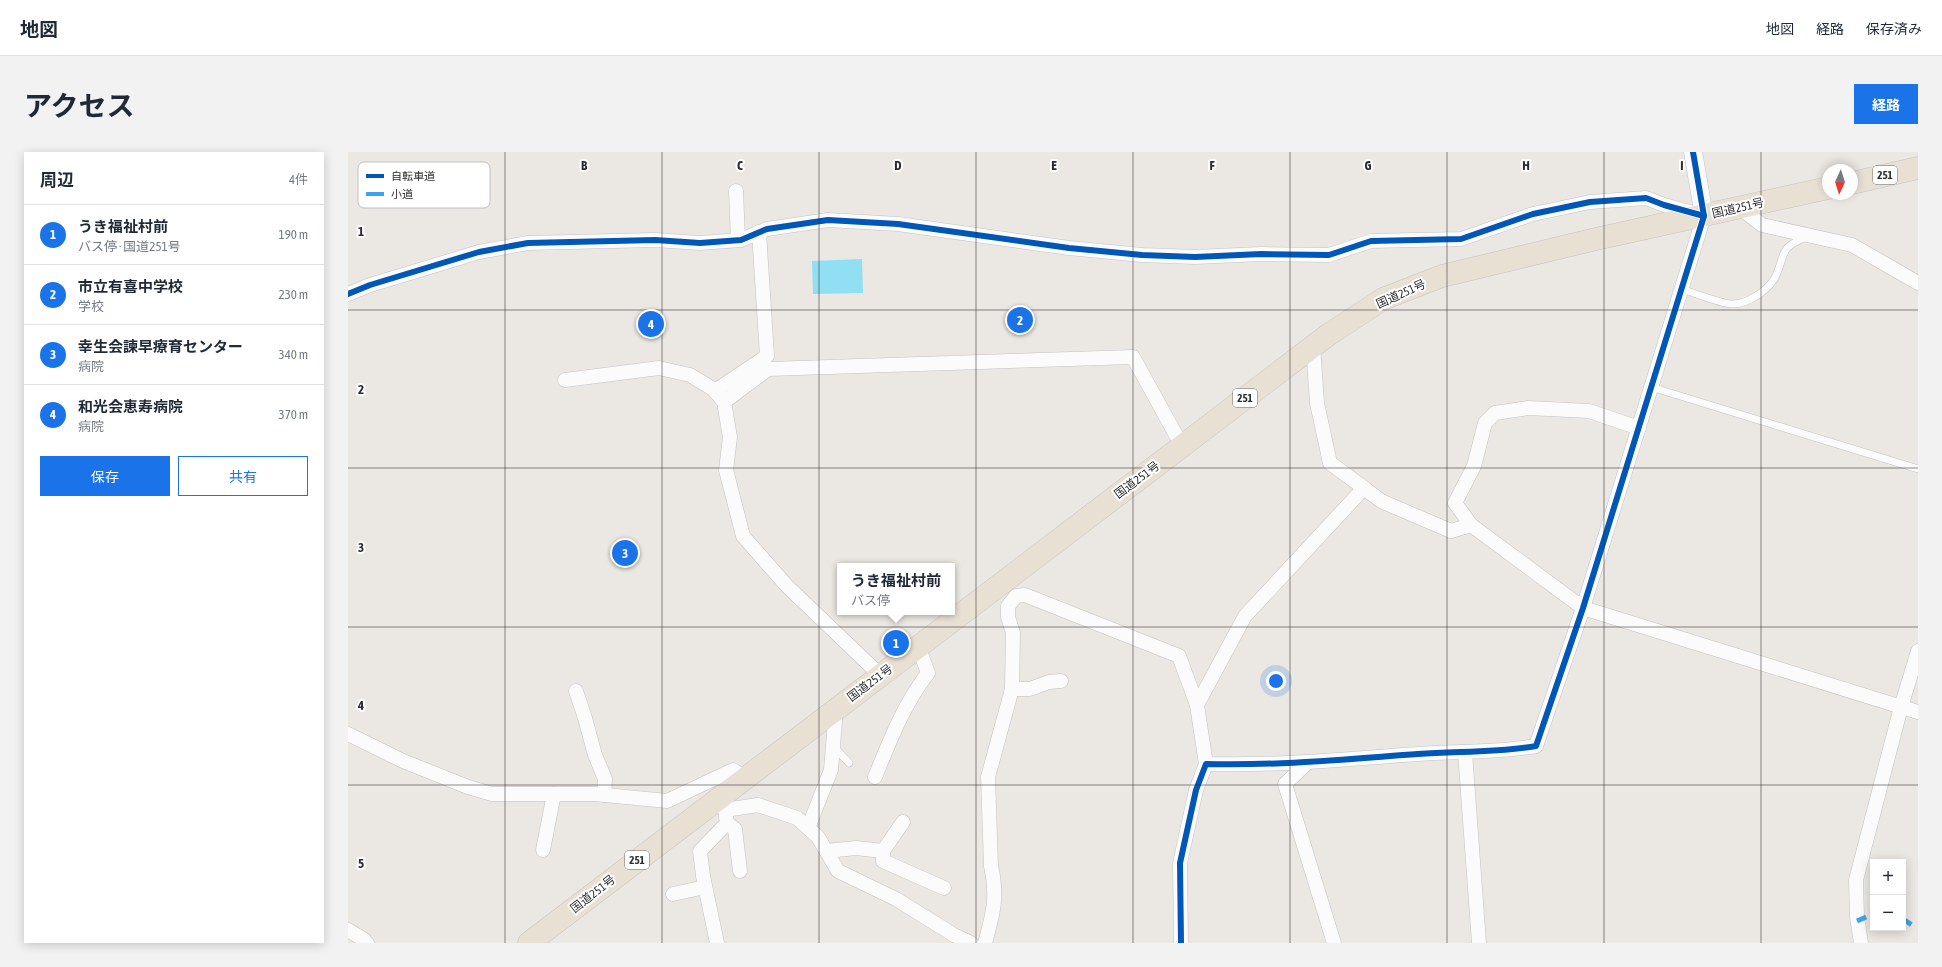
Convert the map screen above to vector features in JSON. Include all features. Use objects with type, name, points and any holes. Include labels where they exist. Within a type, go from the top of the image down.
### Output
[{"type":"highway","name":"251","points":[[1858,182],[1918,168]]},
{"type":"highway","name":"国道251号","points":[[529,943],[723,811],[744,778],[1313,346],[1383,299],[1442,276],[1596,239],[1822,189]]},
{"type":"street","points":[[1206,764],[1308,762],[1465,752],[1510,751],[1536,746],[1583,608],[1704,216],[1693,152]]},
{"type":"street","points":[[736,190],[738,240]]},
{"type":"street","points":[[348,294],[370,285],[479,252],[528,243],[655,240],[700,243],[738,240],[767,229],[828,220],[890,224],[1069,248],[1142,256],[1195,257],[1261,254],[1329,255],[1371,241],[1461,239],[1533,214],[1590,202],[1646,198],[1664,205],[1704,216]]},
{"type":"street","points":[[1740,208],[1762,225],[1852,245],[1918,283]]},
{"type":"street","points":[[719,396],[767,356],[759,232]]},
{"type":"street","points":[[1313,346],[1317,403],[1330,463],[1381,502],[1451,531],[1472,525]]},
{"type":"street","points":[[719,396],[768,369],[1133,357],[1182,446]]},
{"type":"street","points":[[565,380],[659,368],[690,375],[719,396],[730,437],[726,470],[743,536],[788,586],[880,675]]},
{"type":"street","points":[[1639,428],[1589,411],[1528,408],[1495,413],[1485,423],[1474,466],[1455,503],[1472,525],[1583,608],[1918,712]]},
{"type":"street","points":[[1197,706],[1245,616],[1364,488]]},
{"type":"street","points":[[985,943],[995,905],[994,879],[991,866],[988,777],[1012,689],[1013,632],[1008,617],[1008,606],[1016,596],[1025,595],[1179,656],[1197,706],[1206,764],[1196,790],[1180,863],[1181,943]]},
{"type":"street","points":[[875,777],[891,737],[913,693],[928,673],[918,646]]},
{"type":"street","points":[[1861,943],[1857,917],[1856,880],[1901,707],[1918,651]]},
{"type":"street","points":[[1012,689],[1030,689],[1049,682],[1061,681]]},
{"type":"street","points":[[576,691],[586,718],[595,755],[605,779],[604,795]]},
{"type":"street","points":[[808,828],[831,770],[836,709]]},
{"type":"street","points":[[348,734],[403,761],[468,788],[492,794],[604,795],[667,801],[733,770],[744,778]]},
{"type":"street","points":[[1465,752],[1479,943]]},
{"type":"street","points":[[1308,762],[1285,784],[1334,943]]},
{"type":"street","points":[[543,850],[554,794]]},
{"type":"street","points":[[723,811],[758,805],[797,818],[818,838],[838,871],[896,899],[954,935],[971,943]]},
{"type":"street","points":[[723,811],[735,829],[740,871]]},
{"type":"street","points":[[717,943],[705,887],[700,851],[723,811]]},
{"type":"street","points":[[903,822],[883,851],[883,861],[944,888]]},
{"type":"street","points":[[826,850],[856,848],[883,851]]},
{"type":"street","points":[[673,894],[705,887]]},
{"type":"street","points":[[348,930],[367,943]]},
{"type":"lane","points":[[1682,289],[1732,304],[1750,300],[1772,284],[1778,272],[1783,253],[1794,242],[1809,235]]},
{"type":"lane","points":[[1651,387],[1918,469]]},
{"type":"lane","points":[[834,747],[849,763]]},
{"type":"water","points":[[862,259],[863,293],[813,294],[812,261]]},
{"type":"marked path","points":[[1857,921],[1870,915]]},
{"type":"marked path","points":[[1906,921],[1915,927]]},
{"type":"cycle path","points":[[1181,943],[1180,863],[1196,790],[1206,764],[1312,762],[1433,753],[1492,751],[1536,746],[1583,608],[1704,216],[1693,152]]},
{"type":"cycle path","points":[[348,294],[370,285],[479,252],[528,243],[655,240],[700,243],[741,240],[767,229],[828,220],[898,224],[1069,248],[1142,255],[1195,257],[1261,254],[1329,255],[1371,241],[1461,239],[1533,214],[1590,202],[1646,198],[1664,205],[1704,216]]},
{"type":"place","name":"市立有喜中学校","points":[[1020,320]]},
{"type":"place","name":"和光会恵寿病院","points":[[651,324]]},
{"type":"place","name":"幸生会諫早療育センター","points":[[625,553]]},
{"type":"place","name":"うき福祉村前","points":[[896,643]]}]
